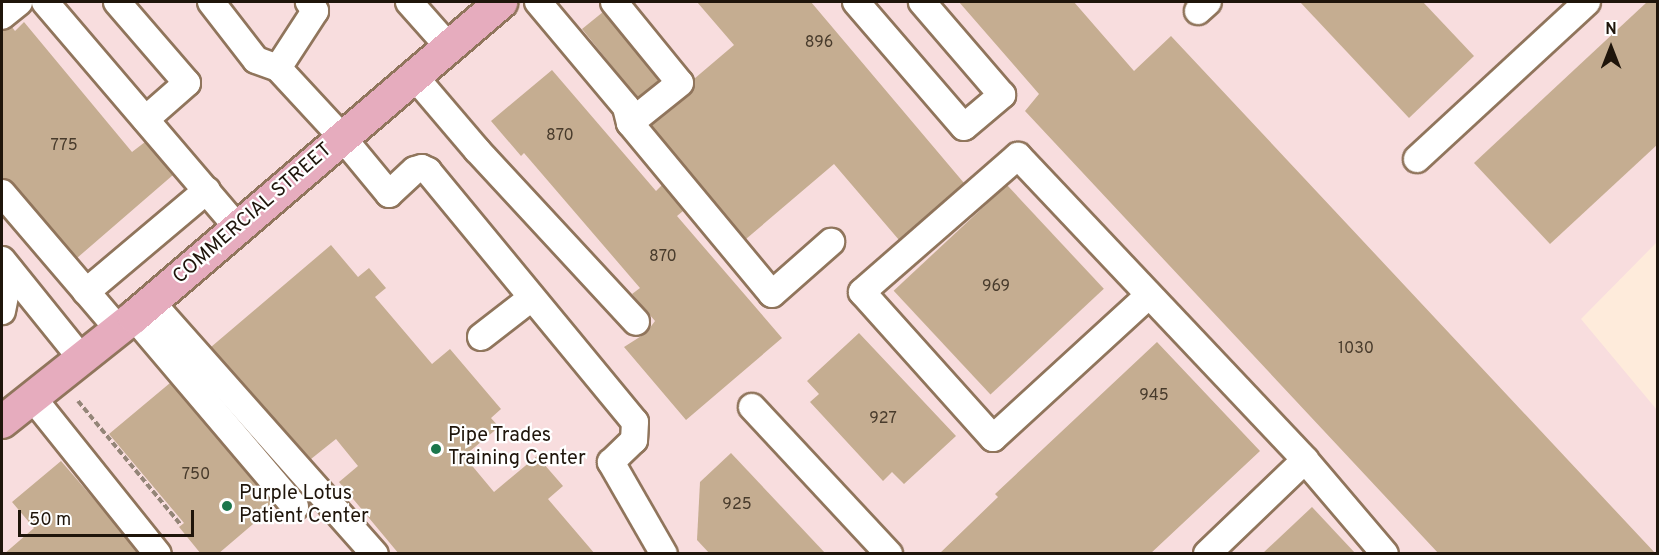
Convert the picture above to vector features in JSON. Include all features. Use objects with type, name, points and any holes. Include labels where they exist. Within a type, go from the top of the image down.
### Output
[{"type":"main road","name":"COMMERCIAL STREET","points":[[2,422],[134,316],[501,2]]},
{"type":"lane","points":[[2,16],[19,2]]},
{"type":"lane","points":[[45,2],[238,228]]},
{"type":"lane","points":[[117,2],[187,83],[146,119]]},
{"type":"lane","points":[[211,2],[256,60],[278,68],[342,137],[388,194],[415,170],[422,168],[428,171],[530,299],[635,422],[634,440],[611,462],[664,554]]},
{"type":"lane","points":[[278,68],[315,11],[309,2]]},
{"type":"lane","points":[[409,2],[449,47]]},
{"type":"lane","points":[[538,2],[626,107],[630,123],[772,294],[831,242]]},
{"type":"lane","points":[[614,2],[680,83],[630,123]]},
{"type":"lane","points":[[856,2],[964,127],[1002,95],[922,2]]},
{"type":"lane","points":[[1416,159],[1587,2]]},
{"type":"lane","points":[[414,76],[477,150],[636,322]]},
{"type":"lane","points":[[1148,296],[993,438],[862,292],[1018,156],[1305,460],[1385,554]]},
{"type":"lane","points":[[86,292],[207,190]]},
{"type":"lane","points":[[2,193],[86,292],[134,316],[375,554]]},
{"type":"lane","points":[[2,310],[4,268]]},
{"type":"lane","points":[[4,268],[81,358]]},
{"type":"lane","points":[[481,337],[530,299]]},
{"type":"lane","points":[[134,316],[295,507]]},
{"type":"lane","points":[[32,397],[158,554]]},
{"type":"lane","points":[[752,407],[889,554]]},
{"type":"lane","points":[[1207,554],[1305,460]]},
{"type":"path","points":[[78,400],[181,525]]},
{"type":"shaded area","points":[[2,2],[1657,2],[1657,242],[1581,319],[1657,410],[1657,553],[2,553]]},
{"type":"building","points":[[697,2],[811,2],[964,183],[899,240],[834,164],[746,239],[651,125],[689,95],[694,79],[734,45]]},
{"type":"building","points":[[959,2],[1074,2],[1134,71],[1171,36],[1656,554],[1439,554],[1025,111],[1039,94]]},
{"type":"building","points":[[1300,2],[1423,2],[1474,56],[1409,118]]},
{"type":"building","points":[[1647,2],[1658,2],[1658,144],[1550,244],[1474,163]]},
{"type":"building","points":[[603,12],[659,81],[638,98],[582,29]]},
{"type":"building","points":[[24,22],[132,152],[145,142],[173,175],[77,258],[13,183],[2,178],[2,31],[12,27],[15,31]]},
{"type":"building","points":[[552,70],[656,191],[662,185],[683,211],[677,216],[782,338],[686,420],[624,347],[646,333],[655,321],[632,294],[640,288],[524,153],[521,156],[491,121]]},
{"type":"building","points":[[1007,185],[1104,289],[990,395],[894,291]]},
{"type":"building","points":[[331,245],[358,277],[369,268],[386,288],[375,297],[432,364],[450,349],[501,409],[491,418],[499,427],[464,456],[494,492],[537,456],[563,486],[548,499],[595,554],[399,554],[339,482],[358,466],[336,439],[311,459],[211,347]]},
{"type":"building","points":[[859,333],[956,436],[904,484],[892,472],[883,481],[810,402],[819,394],[807,381]]},
{"type":"building","points":[[1157,342],[1260,451],[1150,554],[939,554],[998,497],[995,494]]},
{"type":"building","points":[[170,383],[274,506],[218,554],[201,554],[179,527],[184,523],[109,434]]},
{"type":"building","points":[[731,453],[826,554],[710,554],[697,540],[700,482]]},
{"type":"building","points":[[61,461],[138,554],[4,554],[34,528],[12,502]]},
{"type":"building","points":[[1312,507],[1356,554],[1262,554]]},
{"type":"place","name":"Pipe Trades Training Center","points":[[436,449]]},
{"type":"place","name":"Purple Lotus Patient Center","points":[[227,506]]}]
